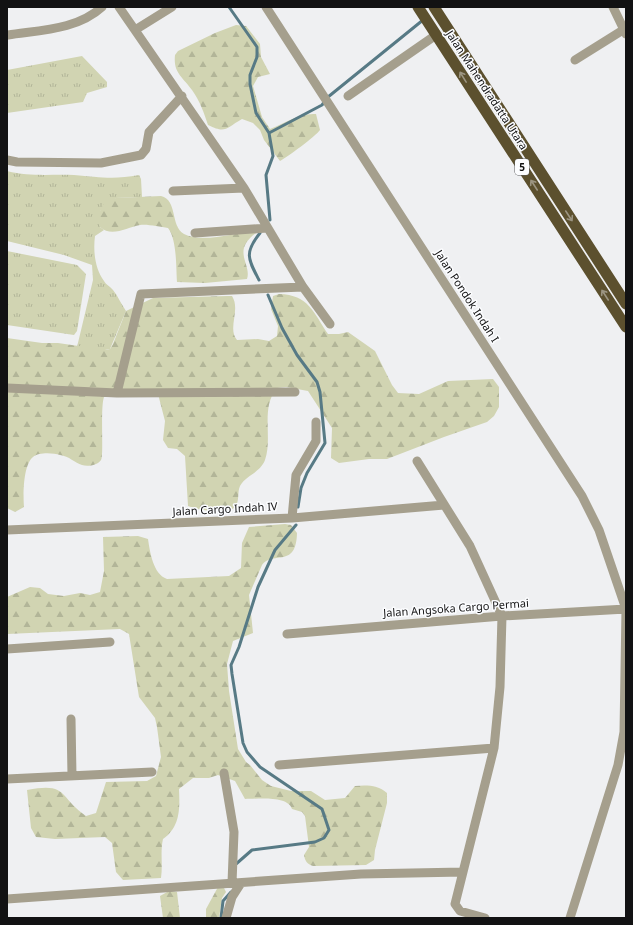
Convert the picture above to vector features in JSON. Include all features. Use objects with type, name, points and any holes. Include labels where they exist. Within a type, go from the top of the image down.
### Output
[{"type":"highway","name":"Jalan Mahendradatta Utara","points":[[418,7],[626,327]]},
{"type":"highway","name":"Jalan Mahendradatta Utara","points":[[434,7],[626,304]]},
{"type":"street","points":[[8,35],[56,28],[77,23],[94,14],[102,7]]},
{"type":"street","points":[[119,7],[182,96],[244,188],[303,287],[330,324]]},
{"type":"street","points":[[134,30],[172,7]]},
{"type":"street","name":"Jalan Pondok Indah I","points":[[266,7],[582,496],[599,530],[626,609],[624,732],[622,747],[570,918]]},
{"type":"street","points":[[575,60],[624,32],[613,7]]},
{"type":"street","points":[[348,96],[436,35]]},
{"type":"street","points":[[7,160],[17,162],[101,163],[140,155],[146,149],[149,132],[182,96]]},
{"type":"street","points":[[173,191],[244,188]]},
{"type":"street","points":[[195,234],[267,228]]},
{"type":"street","points":[[117,393],[140,294],[303,287]]},
{"type":"street","points":[[7,388],[117,393],[295,392]]},
{"type":"street","points":[[292,518],[296,475],[316,441],[316,422]]},
{"type":"street","points":[[417,461],[470,546],[502,616],[500,687],[494,748],[455,904],[456,908],[460,911],[485,918]]},
{"type":"street","name":"Jalan Cargo Indah IV","points":[[7,530],[292,518],[444,505]]},
{"type":"street","name":"Jalan Angsoka Cargo Permai","points":[[287,634],[502,616],[626,609]]},
{"type":"street","points":[[7,649],[110,642]]},
{"type":"street","points":[[71,719],[72,776]]},
{"type":"street","points":[[279,765],[494,748]]},
{"type":"street","points":[[7,779],[152,772]]},
{"type":"street","points":[[224,773],[234,832],[237,883],[226,918]]},
{"type":"street","points":[[7,899],[362,874],[463,872]]},
{"type":"green space","points":[[236,25],[246,26],[260,44],[261,57],[270,74],[258,77],[253,86],[262,117],[270,129],[303,115],[316,114],[320,130],[307,142],[280,161],[264,140],[260,130],[253,123],[242,119],[226,129],[214,128],[208,125],[197,98],[177,71],[175,55],[178,51],[215,33]]},
{"type":"green space","points":[[82,56],[107,82],[107,87],[87,93],[83,102],[7,113],[7,70]]},
{"type":"green space","points":[[7,171],[32,175],[74,175],[106,178],[139,175],[141,179],[142,197],[116,198],[100,211],[100,227],[104,230],[95,236],[94,248],[97,265],[101,276],[115,292],[126,311],[110,349],[100,351],[77,347],[93,280],[92,265],[64,255],[7,241]]},
{"type":"green space","points":[[161,196],[170,202],[180,230],[184,234],[191,237],[218,237],[253,230],[256,233],[249,240],[243,252],[248,273],[247,279],[205,283],[177,282],[175,246],[168,228],[140,225],[120,231],[109,232],[100,227],[100,211],[105,201],[116,198]]},
{"type":"green space","points":[[7,251],[77,265],[86,274],[77,331],[74,335],[7,325]]},
{"type":"green space","points":[[279,294],[289,295],[304,301],[314,312],[328,334],[348,332],[375,351],[392,385],[398,393],[419,394],[448,381],[493,379],[499,387],[499,407],[494,416],[487,422],[387,459],[369,459],[339,463],[331,458],[332,428],[308,391],[286,387],[277,388],[269,404],[268,442],[265,460],[260,468],[240,486],[237,505],[226,511],[219,511],[198,509],[188,506],[185,456],[177,449],[168,448],[163,440],[165,421],[158,394],[104,397],[102,411],[102,457],[100,462],[93,465],[84,466],[57,454],[46,453],[36,455],[30,461],[25,473],[24,507],[15,512],[7,508],[7,338],[106,350],[110,349],[113,344],[126,311],[153,298],[232,296],[235,307],[233,330],[237,340],[258,339],[269,341],[277,336],[278,326],[271,309],[273,296]]},
{"type":"green space","points":[[285,524],[291,525],[297,533],[296,544],[293,551],[289,555],[272,559],[262,565],[249,595],[253,633],[233,641],[227,664],[229,691],[238,749],[246,762],[262,780],[271,786],[291,791],[311,791],[325,800],[345,798],[355,786],[372,786],[384,790],[387,793],[387,803],[375,850],[374,860],[366,865],[313,866],[309,864],[304,855],[309,847],[305,816],[302,812],[292,809],[285,802],[279,800],[264,798],[245,799],[235,781],[218,775],[209,778],[193,778],[179,789],[178,817],[173,829],[163,839],[161,878],[123,880],[116,872],[112,843],[105,837],[55,839],[36,837],[31,828],[27,790],[50,788],[57,790],[86,816],[96,813],[106,782],[147,781],[156,776],[161,757],[155,718],[139,697],[129,634],[120,629],[7,634],[7,597],[30,587],[40,588],[48,594],[64,596],[80,593],[90,595],[100,592],[104,571],[103,537],[138,536],[148,539],[155,568],[167,579],[229,576],[241,568],[242,543],[249,527]]},
{"type":"green space","points":[[218,887],[224,888],[226,892],[222,898],[219,918],[206,918],[206,909]]},
{"type":"green space","points":[[169,891],[177,892],[180,918],[163,918],[160,896]]},
{"type":"waterway","points":[[229,7],[257,47],[257,57],[250,75],[250,84],[256,113],[269,133],[273,156],[266,175],[270,220]]},
{"type":"waterway","points":[[269,133],[322,105],[328,97],[423,20]]},
{"type":"waterway","points":[[259,280],[252,267],[249,256],[252,246],[260,233]]},
{"type":"waterway","points":[[268,295],[282,328],[297,355],[317,382],[320,392],[325,443],[307,473],[301,488],[298,507]]},
{"type":"waterway","points":[[236,864],[252,850],[315,842],[324,838],[329,830],[322,809],[260,767],[247,752],[243,743],[231,665],[239,647],[258,587],[275,550],[296,525]]},
{"type":"waterway","points":[[221,918],[223,901],[231,892]]}]
